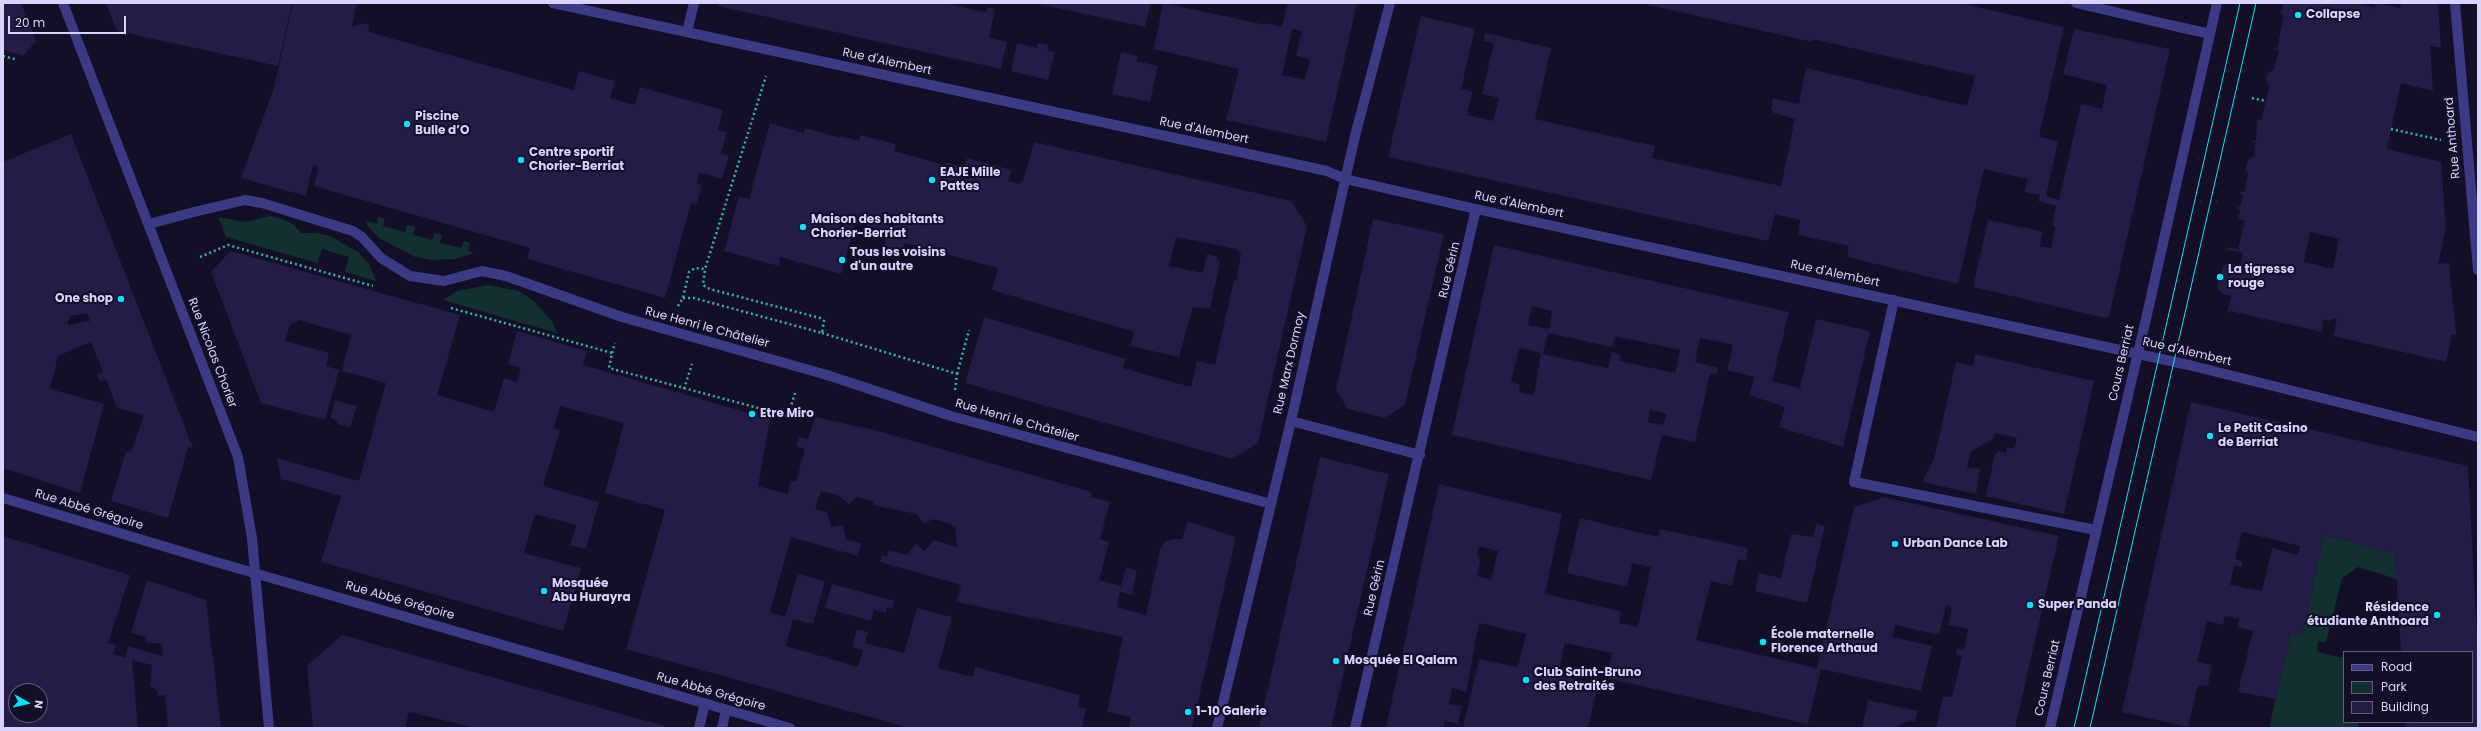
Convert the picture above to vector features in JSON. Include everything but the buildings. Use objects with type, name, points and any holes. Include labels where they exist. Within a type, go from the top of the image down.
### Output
[{"type":"street","name":"Rue Nicolas Chorier","points":[[62,3],[149,224],[238,457],[252,538],[269,728]]},
{"type":"street","name":"Rue d'Alembert","points":[[553,3],[1327,172],[1345,179],[1476,209],[2212,370],[2478,437]]},
{"type":"street","points":[[687,32],[694,3]]},
{"type":"street","name":"Rue Marx Dormoy","points":[[1217,728],[1291,421],[1345,179],[1390,3]]},
{"type":"street","points":[[2076,3],[2210,34]]},
{"type":"street","name":"Cours Berriat","points":[[2050,728],[2138,354],[2217,3]]},
{"type":"street","name":"Rue Anthoard","points":[[2455,3],[2478,270]]},
{"type":"street","name":"Rue Henri le Châtelier","points":[[149,224],[245,200],[262,203],[353,231],[362,237],[381,258],[410,276],[444,281],[482,271],[506,276],[622,318],[802,367],[951,416],[1271,504]]},
{"type":"street","name":"Rue Gérin","points":[[1355,728],[1476,209]]},
{"type":"street","points":[[1894,300],[1854,482],[2096,530]]},
{"type":"street","points":[[1291,421],[1420,454]]},
{"type":"street","name":"Rue Abbé Grégoire","points":[[3,498],[254,573],[790,728]]},
{"type":"street","points":[[698,728],[705,703]]},
{"type":"street","points":[[722,728],[726,710]]},
{"type":"path","points":[[774,51],[704,268],[703,285],[710,289],[820,318],[824,322],[822,333]]},
{"type":"path","points":[[3,56],[15,59]]},
{"type":"path","points":[[2252,98],[2266,101]]},
{"type":"path","points":[[2392,129],[2444,141]]},
{"type":"path","points":[[200,257],[228,245],[374,286]]},
{"type":"path","points":[[704,268],[695,268],[689,272],[683,298],[694,298],[822,333],[957,374]]},
{"type":"path","points":[[443,306],[612,353]]},
{"type":"path","points":[[951,416],[957,374],[969,330]]},
{"type":"path","points":[[614,347],[609,368],[788,416],[802,367]]},
{"type":"green space","points":[[270,216],[283,219],[294,225],[301,233],[316,233],[330,236],[358,252],[369,264],[376,281],[345,272],[349,257],[322,249],[317,263],[226,237],[218,217],[245,222]]},
{"type":"green space","points":[[378,217],[385,219],[383,226],[405,232],[407,225],[415,227],[413,235],[432,240],[435,233],[442,235],[440,243],[461,248],[464,241],[470,243],[468,251],[474,253],[455,259],[433,260],[415,257],[379,238],[367,225],[366,220],[377,224]]},
{"type":"green space","points":[[488,285],[519,291],[536,303],[552,321],[557,333],[443,300],[457,291]]},
{"type":"green space","points":[[2324,535],[2395,554],[2397,579],[2358,567],[2342,578],[2326,642],[2318,641],[2317,652],[2343,658],[2343,723],[2359,723],[2358,728],[2269,728],[2291,632],[2302,635]]},
{"type":"tram line","points":[[2074,728],[2240,3]]},
{"type":"tram line","points":[[2090,728],[2256,3]]},
{"type":"place","name":"Collapse","points":[[2298,15]]},
{"type":"place","name":"Piscine Bulle d’O","points":[[407,124]]},
{"type":"place","name":"Centre sportif Chorier-Berriat","points":[[521,160]]},
{"type":"place","name":"EAJE Mille Pattes","points":[[932,180]]},
{"type":"place","name":"Maison des habitants Chorier-Berriat","points":[[803,227]]},
{"type":"place","name":"Tous les voisins d'un autre","points":[[842,260]]},
{"type":"place","name":"La tigresse rouge","points":[[2220,277]]},
{"type":"place","name":"One shop","points":[[121,299]]},
{"type":"place","name":"Etre Miro","points":[[752,414]]},
{"type":"place","name":"Le Petit Casino de Berriat","points":[[2210,436]]},
{"type":"place","name":"Urban Dance Lab","points":[[1895,544]]},
{"type":"place","name":"Mosquée Abu Hurayra","points":[[544,591]]},
{"type":"place","name":"Super Panda","points":[[2030,605]]},
{"type":"place","name":"Résidence étudiante Anthoard","points":[[2437,615]]},
{"type":"place","name":"École maternelle Florence Arthaud","points":[[1763,642]]},
{"type":"place","name":"Mosquée El Qalam","points":[[1336,661]]},
{"type":"place","name":"Club Saint-Bruno des Retraités","points":[[1526,680]]},
{"type":"place","name":"1-10 Galerie","points":[[1188,712]]}]
